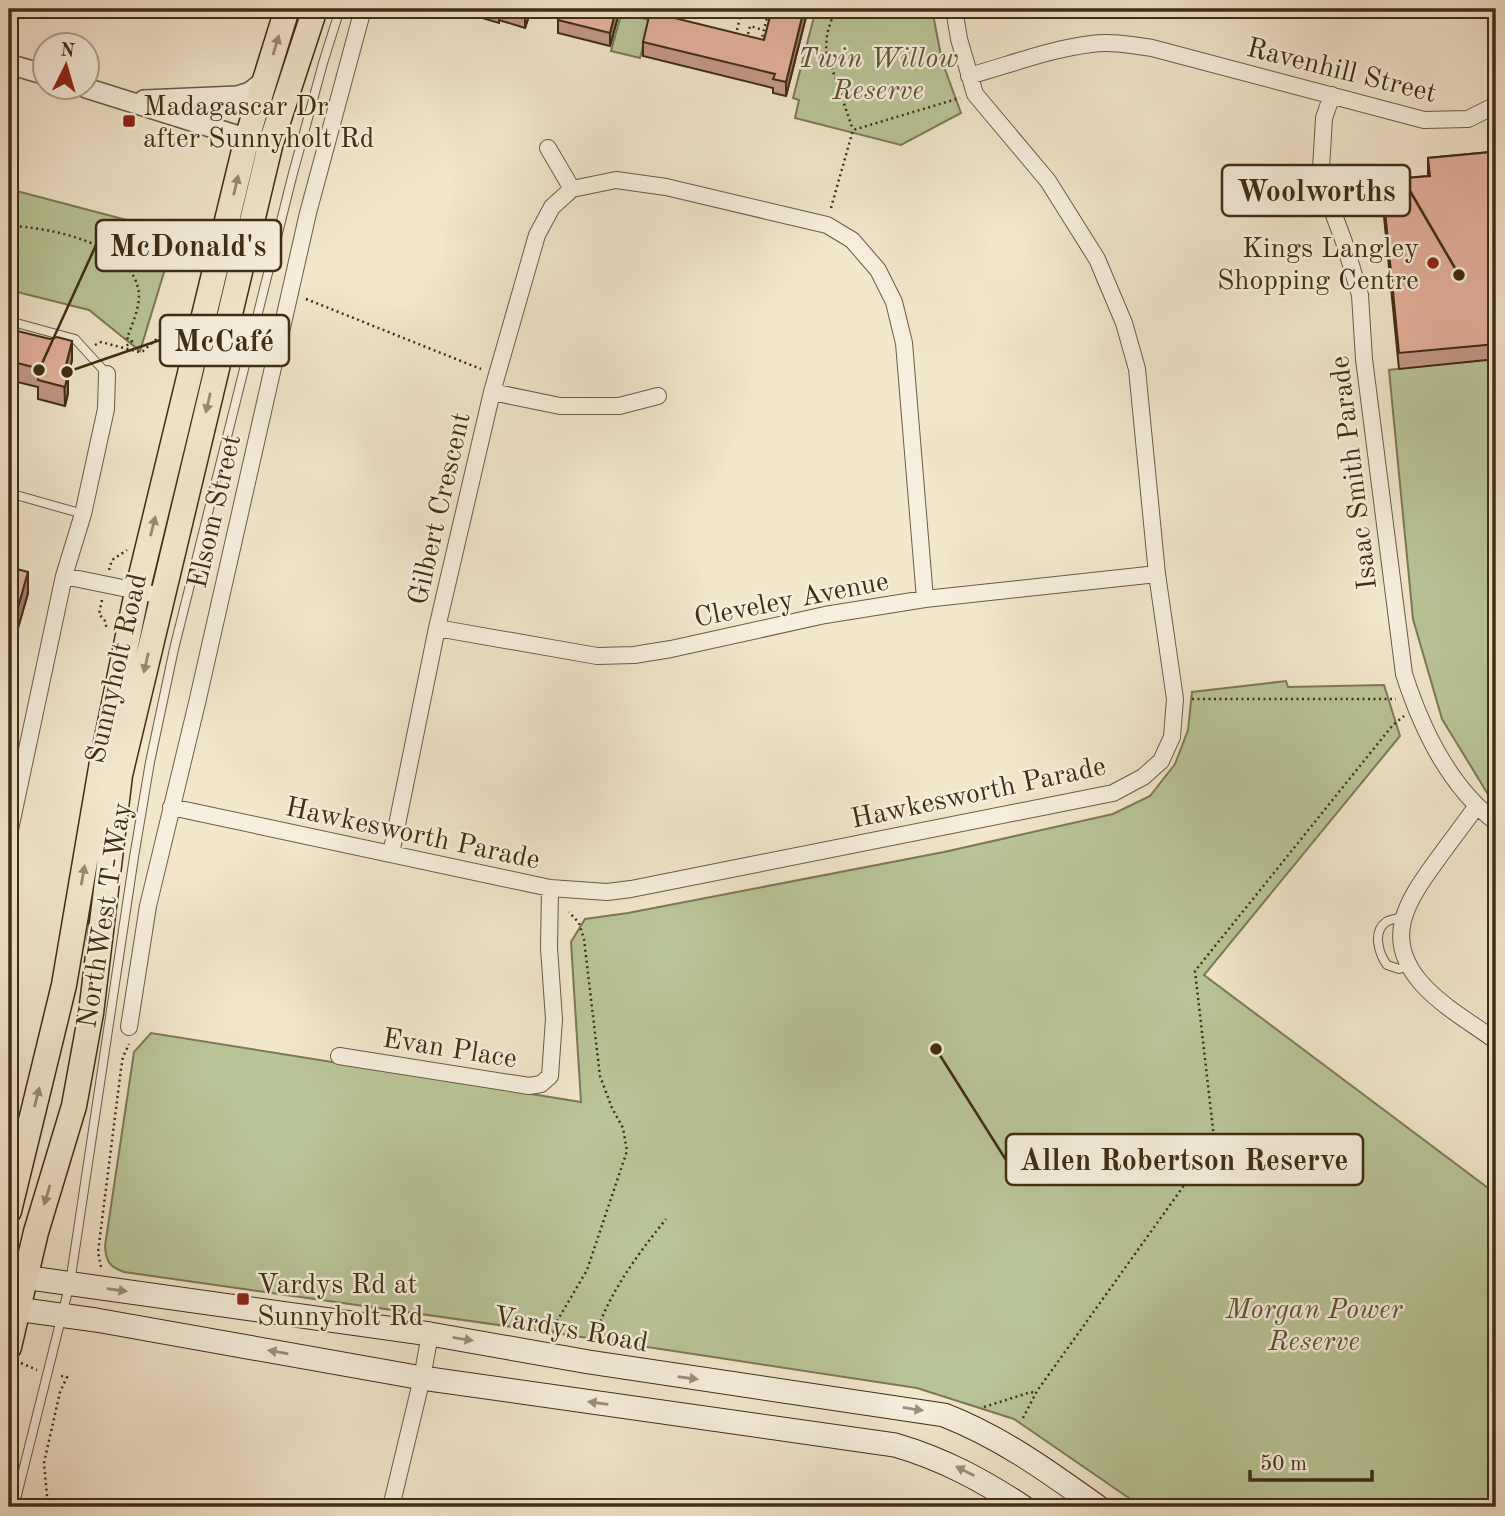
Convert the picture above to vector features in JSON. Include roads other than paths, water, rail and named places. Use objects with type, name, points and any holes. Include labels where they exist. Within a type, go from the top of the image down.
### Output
[{"type":"main road","name":"Sunnyholt Road","points":[[13,1354],[13,1308],[17,1276],[36,1232],[74,1106],[91,1013],[120,775],[162,596],[258,142],[264,81],[287,9]]},
{"type":"main road","name":"Sunnyholt Road","points":[[9,1211],[64,985],[102,762],[137,592],[258,142],[314,9]]},
{"type":"main road","name":"Vardys Road","points":[[17,1276],[430,1334],[589,1363],[944,1415],[1019,1452],[1098,1507]]},
{"type":"main road","points":[[13,1308],[422,1378],[895,1445],[951,1464],[1023,1507]]},
{"type":"street","name":"Elsom Street","points":[[129,1027],[141,939],[307,213],[363,9]]},
{"type":"street","name":"Hawkesworth Parade","points":[[171,807],[550,888],[607,892],[1113,793],[1143,777],[1161,761],[1172,737],[1175,699],[1157,573],[1136,369],[1124,323],[1097,259],[1048,181],[975,94],[959,39],[954,9]]},
{"type":"street","name":"Ravenhill Street","points":[[969,76],[1058,50],[1118,43],[1152,48],[1424,120],[1468,118],[1496,105]]},
{"type":"street","points":[[9,64],[32,71]]},
{"type":"street","points":[[125,100],[237,96],[250,92],[264,81]]},
{"type":"street","points":[[102,93],[258,142]]},
{"type":"street","name":"Isaac Smith Parade","points":[[1332,95],[1324,118],[1321,168],[1324,188],[1360,295],[1364,359],[1404,674],[1413,703],[1441,760],[1476,807],[1496,822]]},
{"type":"street","points":[[548,148],[572,189],[616,180],[666,187],[827,225],[852,240],[878,270],[894,302],[904,343],[925,599]]},
{"type":"street","name":"Gilbert Crescent","points":[[391,854],[437,628],[492,392],[537,234],[552,207],[572,189]]},
{"type":"street","points":[[9,834],[64,576],[83,514],[106,409],[107,374]]},
{"type":"street","points":[[492,392],[560,406],[619,406],[658,396]]},
{"type":"street","name":"Cleveley Avenue","points":[[437,628],[597,656],[634,655],[825,615],[925,599],[1157,573]]},
{"type":"street","points":[[64,576],[162,596]]},
{"type":"street","points":[[1476,807],[1412,895],[1404,917],[1402,944],[1410,966],[1428,990],[1496,1041]]},
{"type":"street","name":"Evan Place","points":[[339,1056],[529,1086],[541,1084],[550,1076],[554,1019],[549,948],[550,888]]},
{"type":"street","points":[[391,1507],[430,1334]]},
{"type":"lane","name":"NorthWest T-Way","points":[[14,1507],[70,1283],[150,762],[174,649],[292,177],[340,9]]},
{"type":"lane","points":[[9,321],[75,339],[107,374]]},
{"type":"lane","points":[[59,344],[66,337]]},
{"type":"lane","points":[[9,493],[83,514]]},
{"type":"lane","points":[[1404,917],[1390,920],[1382,926],[1378,946],[1387,965],[1399,969],[1410,966]]},
{"type":"place","name":"Madagascar Dr after Sunnyholt Rd","points":[[129,121]]},
{"type":"place","name":"Kings Langley Shopping Centre","points":[[1433,263]]},
{"type":"place","name":"Woolworths","points":[[1459,275]]},
{"type":"place","name":"McDonald's","points":[[39,370]]},
{"type":"place","name":"McCafé","points":[[67,372]]},
{"type":"place","name":"Allen Robertson Reserve","points":[[936,1049]]},
{"type":"place","name":"Vardys Rd at Sunnyholt Rd","points":[[243,1299]]},
{"type":"park label","name":"Twin Willow Reserve","points":[[878,73]]},
{"type":"park label","name":"Morgan Power Reserve","points":[[1314,1324]]}]
